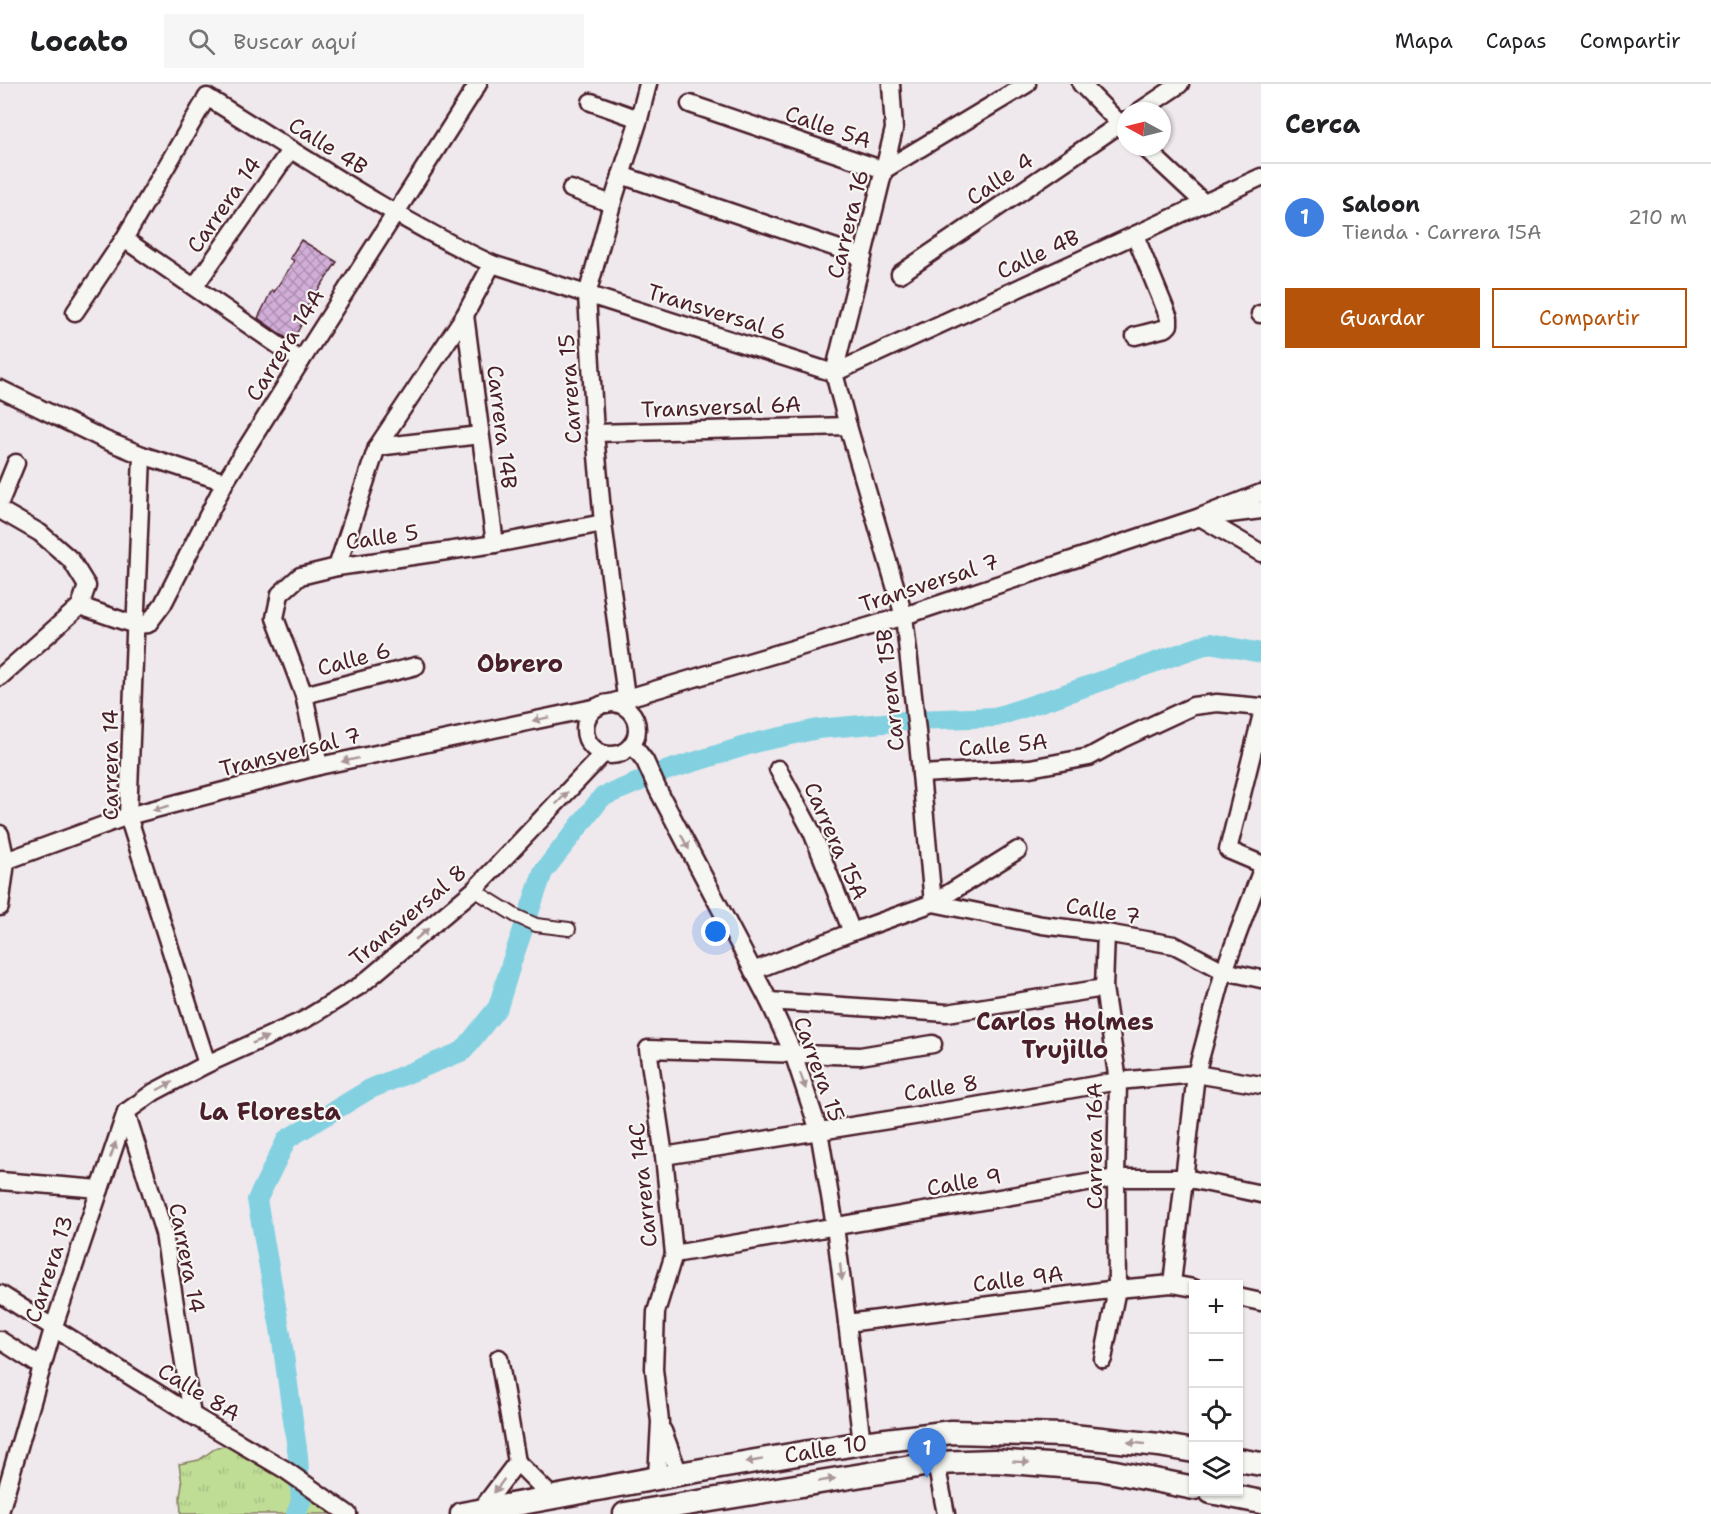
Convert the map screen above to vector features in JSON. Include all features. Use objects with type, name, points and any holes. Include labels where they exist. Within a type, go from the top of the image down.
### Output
[{"type":"main road","name":"Calle 10","points":[[471,1512],[862,1443],[952,1432],[1063,1435],[1189,1450]]},
{"type":"main road","name":"Calle 10","points":[[625,1514],[936,1464],[995,1461],[1100,1468],[1189,1487]]},
{"type":"main road","points":[[1243,1461],[1261,1464]]},
{"type":"main road","points":[[1234,1496],[1261,1502]]},
{"type":"street","name":"Carrera 14A","points":[[135,625],[148,624],[164,604],[225,482],[478,84]]},
{"type":"street","name":"Carrera 15","points":[[626,698],[603,523],[587,295],[648,84]]},
{"type":"street","name":"Carrera 16","points":[[834,373],[894,129],[891,84]]},
{"type":"street","points":[[884,170],[1027,84]]},
{"type":"street","points":[[1081,84],[1117,118]]},
{"type":"street","points":[[1153,102],[1180,84]]},
{"type":"street","name":"Calle 4B","points":[[124,239],[207,97],[396,214],[454,247],[492,264]]},
{"type":"street","points":[[591,102],[639,119]]},
{"type":"street","name":"Calle 5A","points":[[690,104],[884,170]]},
{"type":"street","name":"Calle 4","points":[[900,274],[1117,130]]},
{"type":"street","name":"Carrera 14","points":[[195,286],[291,149]]},
{"type":"street","points":[[1154,156],[1204,202]]},
{"type":"street","points":[[621,175],[863,257]]},
{"type":"street","name":"Calle 4B","points":[[834,373],[1261,177]]},
{"type":"street","points":[[571,189],[612,204]]},
{"type":"street","points":[[1135,235],[1169,318],[1169,325],[1166,328],[1135,336]]},
{"type":"street","points":[[75,312],[124,239],[301,361]]},
{"type":"street","points":[[337,567],[377,447],[465,315],[492,264]]},
{"type":"street","name":"Transversal 6","points":[[492,264],[834,373]]},
{"type":"street","name":"Carrera 14B","points":[[465,315],[495,544]]},
{"type":"street","name":"Carrera 15B","points":[[834,373],[904,616],[933,903]]},
{"type":"street","points":[[0,389],[105,440],[142,455],[225,482]]},
{"type":"street","name":"Transversal 6A","points":[[595,433],[848,426]]},
{"type":"street","points":[[377,447],[480,435]]},
{"type":"street","name":"Carrera 14","points":[[142,455],[128,816],[207,1064]]},
{"type":"street","points":[[0,502],[16,463]]},
{"type":"street","name":"Transversal 7","points":[[3,863],[128,816],[319,766],[626,698],[904,616],[1200,517],[1261,493]]},
{"type":"street","points":[[0,510],[40,533],[71,560],[87,586],[80,606],[0,677]]},
{"type":"street","points":[[1200,517],[1261,510]]},
{"type":"street","points":[[1200,517],[1261,553]]},
{"type":"street","name":"Calle 5","points":[[304,695],[275,618],[280,594],[300,576],[337,567],[495,544],[603,523]]},
{"type":"street","points":[[80,606],[135,625]]},
{"type":"street","name":"Calle 6","points":[[304,695],[416,666]]},
{"type":"street","points":[[304,695],[319,766]]},
{"type":"street","name":"Calle 5A","points":[[921,774],[1030,768],[1089,757],[1193,706],[1217,703],[1261,708]]},
{"type":"street","points":[[616,704],[625,708],[631,714],[636,729],[632,744],[619,754],[603,754],[594,750],[585,732],[590,713],[602,705],[616,704]]},
{"type":"street","points":[[1261,718],[1228,850],[1261,864]]},
{"type":"street","name":"Carrera 15","points":[[632,744],[645,761],[769,1001],[793,1053],[819,1131],[835,1226],[862,1443]]},
{"type":"street","name":"Transversal 8","points":[[126,1112],[154,1092],[207,1064],[304,1020],[361,985],[474,890],[603,754]]},
{"type":"street","name":"Carrera 15A","points":[[778,770],[812,832],[852,932]]},
{"type":"street","points":[[0,834],[3,863],[0,907]]},
{"type":"street","points":[[753,970],[933,903],[1018,850]]},
{"type":"street","points":[[1172,1284],[1196,1074],[1224,971],[1261,872]]},
{"type":"street","points":[[474,890],[516,916],[536,925],[569,929]]},
{"type":"street","name":"Calle 7","points":[[933,903],[1042,925],[1174,945],[1224,971],[1261,979]]},
{"type":"street","name":"Carrera 16A","points":[[1103,1359],[1118,1289],[1116,1178],[1118,1081],[1104,988],[1106,933]]},
{"type":"street","points":[[769,1001],[947,1013],[1104,988]]},
{"type":"street","points":[[793,1053],[860,1056],[933,1044]]},
{"type":"street","name":"Carrera 14C","points":[[668,1476],[654,1369],[656,1312],[674,1254],[664,1156],[648,1049],[793,1053]]},
{"type":"street","name":"Calle 8","points":[[664,1156],[1118,1081],[1196,1074],[1261,1085]]},
{"type":"street","name":"Carrera 14","points":[[126,1112],[164,1233],[192,1415]]},
{"type":"street","name":"Carrera 13","points":[[0,1512],[53,1329],[126,1112]]},
{"type":"street","name":"Calle 9","points":[[674,1254],[1116,1178],[1185,1178],[1261,1194]]},
{"type":"street","points":[[0,1181],[100,1189]]},
{"type":"street","name":"Calle 9A","points":[[847,1323],[1118,1289],[1172,1284],[1189,1287]]},
{"type":"street","name":"Calle 8A","points":[[0,1294],[192,1415],[284,1469],[348,1514]]},
{"type":"street","points":[[1243,1298],[1261,1302]]},
{"type":"street","points":[[0,1340],[42,1367]]},
{"type":"street","points":[[499,1358],[517,1462],[552,1498]]},
{"type":"street","points":[[471,1512],[517,1462]]},
{"type":"street","points":[[936,1464],[946,1514]]},
{"type":"green space","points":[[226,1446],[276,1471],[341,1514],[181,1514],[182,1484],[179,1464],[199,1460],[217,1447]]},
{"type":"building","points":[[301,240],[337,262],[306,308],[309,310],[292,342],[258,318],[272,290],[274,292],[294,261],[290,258]]},
{"type":"waterway","points":[[296,1514],[301,1502],[298,1456],[281,1334],[257,1200],[287,1139],[370,1089],[463,1051],[498,1007],[543,872],[602,797],[665,771],[758,742],[818,729],[916,720],[996,717],[1210,643],[1261,653]]},
{"type":"place","name":"Saloon","points":[[927,1478]]},
{"type":"district","name":"Obrero","points":[[520,664]]},
{"type":"district","name":"Carlos Holmes Trujillo","points":[[1065,1036]]},
{"type":"district","name":"La Floresta","points":[[270,1112]]}]
